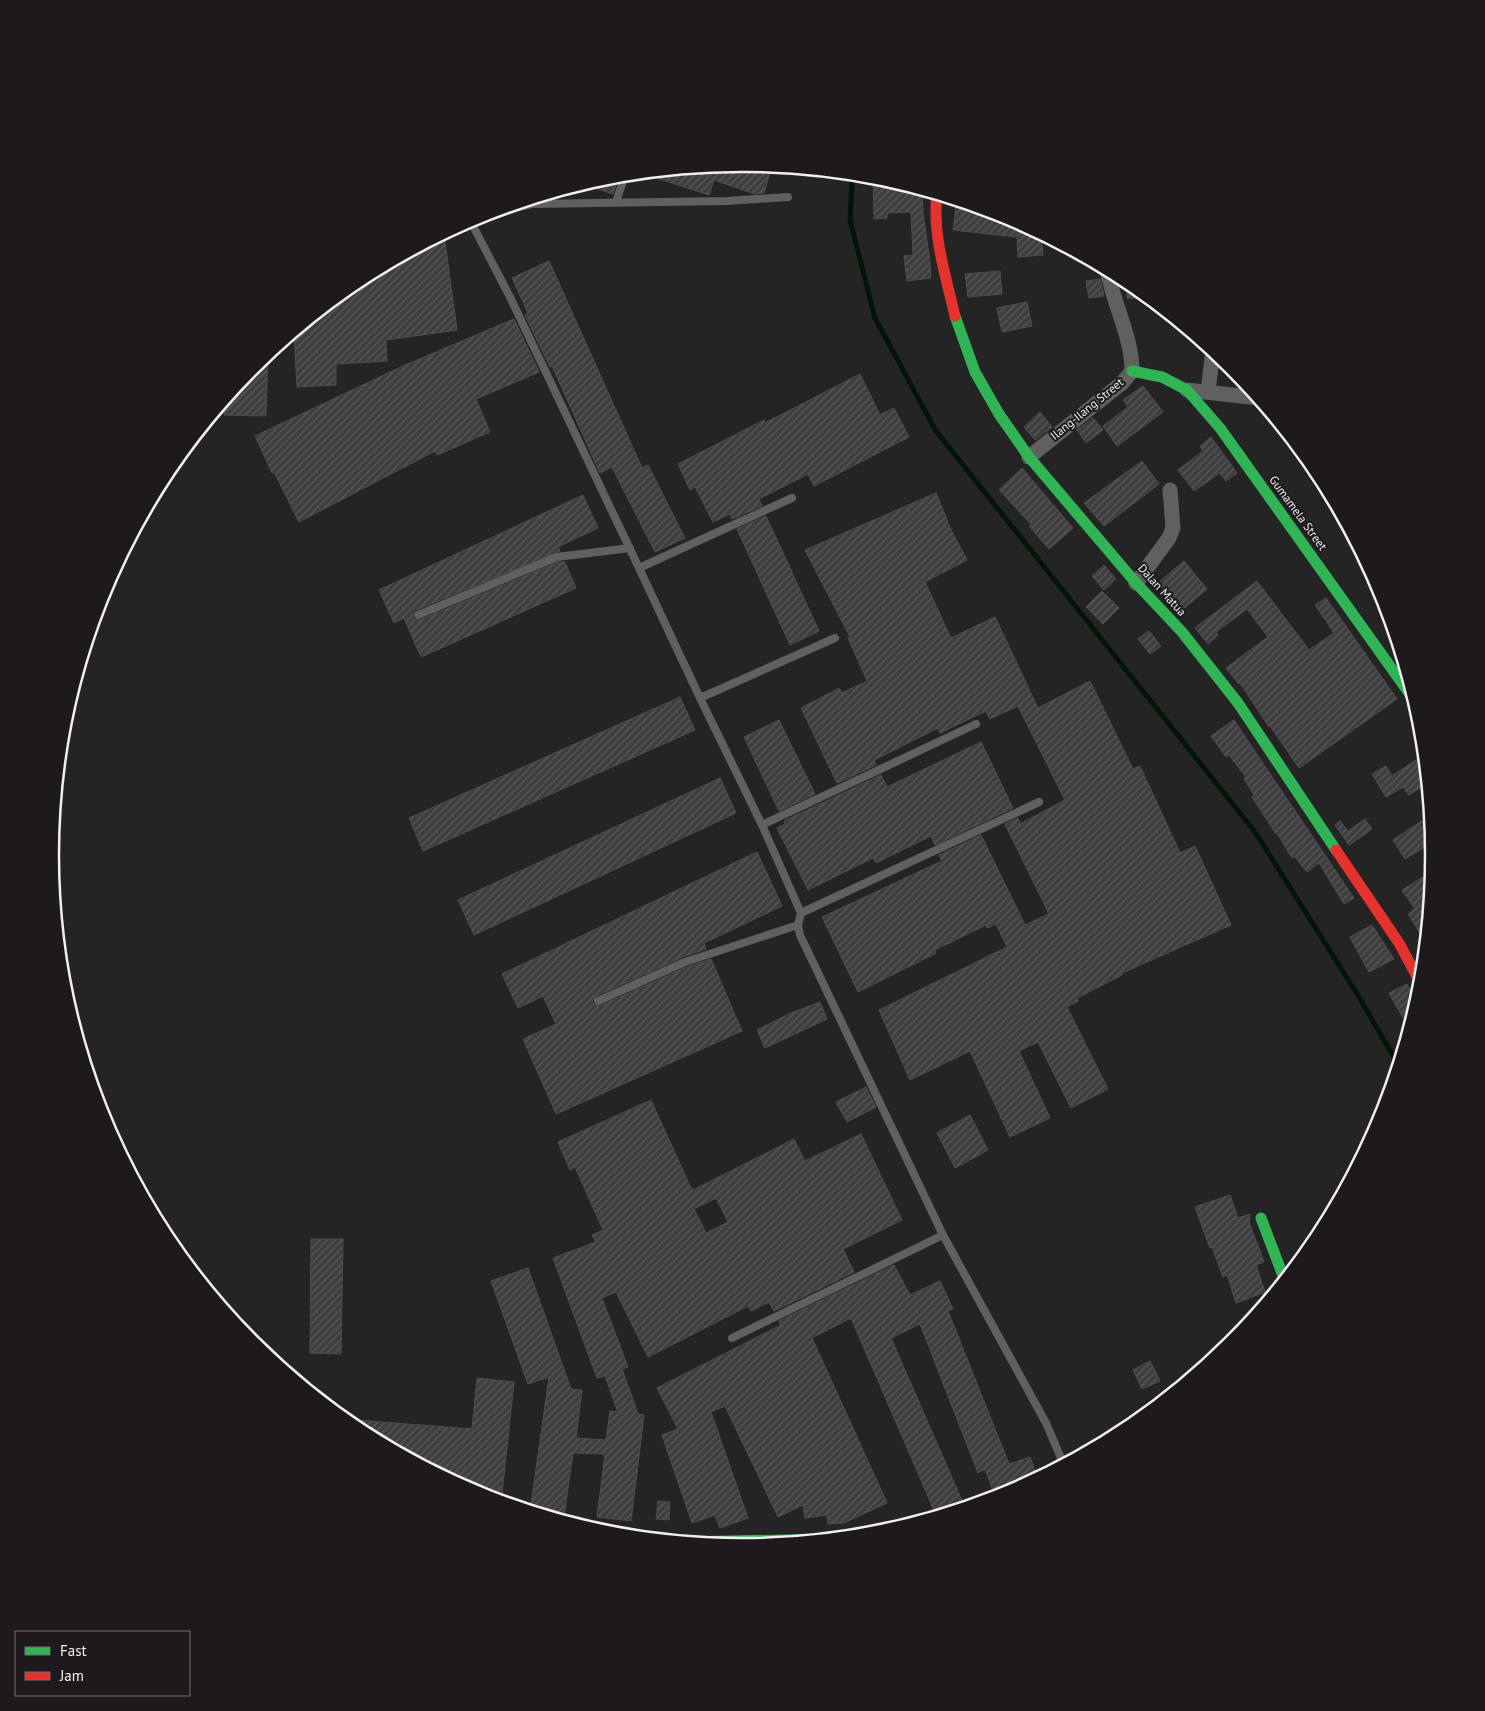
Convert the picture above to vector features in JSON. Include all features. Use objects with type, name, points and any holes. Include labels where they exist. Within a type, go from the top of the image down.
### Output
[{"type":"street","name":"Dalan Matua","points":[[936,200],[935,211],[942,258],[955,316],[975,372],[999,414],[1029,456],[1136,583],[1182,632],[1238,703],[1399,943],[1415,974]]},
{"type":"street","name":"Ilang-Ilang Street","points":[[1029,456],[1122,383],[1132,371],[1132,353],[1110,279]]},
{"type":"street","points":[[1208,392],[1212,359]]},
{"type":"street","name":"Gumamela Street","points":[[1132,371],[1162,377],[1187,390],[1220,428],[1405,686]]},
{"type":"street","points":[[1187,390],[1249,397]]},
{"type":"street","points":[[1136,583],[1173,528],[1174,519],[1170,490]]},
{"type":"street","points":[[1261,1218],[1283,1275]]},
{"type":"lane","points":[[616,202],[622,183]]},
{"type":"lane","points":[[537,204],[727,201],[788,197]]},
{"type":"lane","points":[[474,227],[510,297],[762,825],[801,913],[798,926],[800,935],[943,1235],[1046,1423],[1062,1460]]},
{"type":"lane","points":[[639,568],[792,498]]},
{"type":"lane","points":[[418,615],[558,557],[630,548]]},
{"type":"lane","points":[[700,698],[835,638]]},
{"type":"lane","points":[[762,825],[976,724]]},
{"type":"lane","points":[[801,913],[1039,802]]},
{"type":"lane","points":[[598,1001],[686,962],[798,926]]},
{"type":"lane","points":[[732,1338],[943,1235]]},
{"type":"building","points":[[698,173],[770,173],[764,193],[755,194],[714,180],[709,195],[656,178]]},
{"type":"building","points":[[616,184],[613,194],[595,188]]},
{"type":"building","points":[[873,185],[922,196],[931,278],[907,281],[904,256],[913,255],[911,212],[887,213],[887,218],[874,219]]},
{"type":"building","points":[[956,206],[1000,222],[999,226],[1008,226],[1042,241],[1043,255],[1018,257],[1017,237],[953,230]]},
{"type":"building","points":[[445,240],[457,330],[386,340],[387,361],[336,364],[336,385],[297,387],[294,339],[326,313],[363,287],[401,263]]},
{"type":"building","points":[[549,261],[642,468],[648,465],[685,538],[655,552],[612,467],[600,473],[552,366],[550,367],[525,315],[528,313],[512,278]]},
{"type":"building","points":[[1000,271],[1002,294],[968,297],[965,274]]},
{"type":"building","points":[[1100,279],[1104,296],[1089,298],[1086,281]]},
{"type":"building","points":[[1127,291],[1138,298],[1127,298]]},
{"type":"building","points":[[1027,302],[1032,326],[1002,332],[997,308]]},
{"type":"building","points":[[514,319],[539,372],[476,399],[490,432],[437,455],[435,451],[299,522],[274,472],[272,473],[255,436],[403,366]]},
{"type":"building","points":[[268,364],[266,416],[224,415],[224,409],[228,405]]},
{"type":"building","points":[[860,374],[880,415],[894,408],[909,437],[814,486],[808,474],[759,499],[762,506],[732,519],[730,514],[713,522],[695,487],[690,490],[678,464],[764,420],[765,423]]},
{"type":"building","points":[[1143,386],[1163,412],[1117,446],[1103,426],[1128,407],[1123,400]]},
{"type":"building","points":[[1040,412],[1052,427],[1035,440],[1024,427]]},
{"type":"building","points":[[1093,418],[1103,430],[1086,443],[1077,430]]},
{"type":"building","points":[[1211,437],[1237,473],[1226,481],[1220,473],[1194,491],[1178,470],[1203,451],[1200,446]]},
{"type":"building","points":[[1142,461],[1159,484],[1104,526],[1084,503]]},
{"type":"building","points":[[1022,468],[1073,528],[1049,549],[1029,526],[1031,524],[999,490]]},
{"type":"building","points":[[936,493],[947,522],[967,560],[925,582],[951,638],[995,617],[1038,708],[1090,681],[1133,769],[1140,766],[1180,853],[1195,846],[1231,925],[1122,973],[1122,975],[1077,998],[1078,1001],[1067,1007],[1108,1089],[1071,1108],[1038,1042],[1019,1051],[1050,1118],[1010,1137],[970,1051],[910,1080],[879,1010],[1007,947],[996,924],[987,928],[986,925],[935,950],[936,953],[858,992],[822,917],[942,861],[939,855],[981,835],[1025,925],[1049,914],[1005,824],[1018,818],[1020,824],[1065,800],[1018,706],[990,719],[986,711],[940,733],[938,728],[874,760],[876,765],[837,783],[801,708],[839,688],[842,693],[867,681],[848,638],[850,637],[805,550]]},
{"type":"building","points":[[583,495],[598,528],[558,547],[560,551],[416,610],[413,612],[413,617],[415,620],[420,620],[558,562],[565,562],[576,588],[421,657],[404,618],[394,623],[379,590]]},
{"type":"building","points":[[766,516],[819,631],[790,645],[737,529]]},
{"type":"building","points":[[1184,561],[1207,589],[1181,611],[1158,583]]},
{"type":"building","points":[[1104,565],[1116,579],[1104,590],[1092,576]]},
{"type":"building","points":[[1257,581],[1309,650],[1334,633],[1315,605],[1326,598],[1397,699],[1299,768],[1240,683],[1226,668],[1268,637],[1247,609],[1216,632],[1218,635],[1208,644],[1195,628]]},
{"type":"building","points":[[1102,591],[1119,608],[1103,624],[1086,607]]},
{"type":"building","points":[[1149,631],[1161,646],[1150,654],[1138,639]]},
{"type":"building","points":[[680,697],[695,730],[423,851],[409,818]]},
{"type":"building","points":[[779,720],[815,794],[779,811],[744,737]]},
{"type":"building","points":[[1234,720],[1354,898],[1344,904],[1319,863],[1307,872],[1294,856],[1292,858],[1252,797],[1254,795],[1244,779],[1246,777],[1229,755],[1226,757],[1211,736]]},
{"type":"building","points":[[981,742],[1013,808],[935,845],[931,836],[876,863],[873,858],[808,890],[777,828],[785,824],[784,821],[881,775],[887,787]]},
{"type":"building","points":[[1419,758],[1422,787],[1409,795],[1403,787],[1386,797],[1372,774],[1386,766],[1392,776]]},
{"type":"building","points":[[720,778],[736,813],[474,935],[458,900]]},
{"type":"building","points":[[1365,819],[1372,829],[1349,845],[1335,825],[1340,821],[1348,831]]},
{"type":"building","points":[[1425,819],[1426,846],[1405,859],[1393,840]]},
{"type":"building","points":[[757,852],[782,906],[704,943],[706,949],[683,957],[596,996],[592,1001],[595,1006],[600,1006],[687,967],[711,959],[742,1031],[556,1114],[523,1039],[556,1024],[543,996],[518,1008],[502,974]]},
{"type":"building","points":[[1426,875],[1421,935],[1408,914],[1415,909],[1402,890]]},
{"type":"building","points":[[1372,925],[1394,959],[1369,972],[1350,937]]},
{"type":"building","points":[[1407,984],[1412,993],[1405,1022],[1389,993]]},
{"type":"building","points":[[820,1002],[827,1019],[765,1048],[757,1030],[791,1013]]},
{"type":"building","points":[[866,1087],[876,1107],[847,1122],[836,1102]]},
{"type":"building","points":[[651,1100],[693,1190],[794,1139],[805,1161],[861,1134],[902,1220],[843,1249],[854,1272],[774,1311],[769,1302],[751,1311],[748,1306],[648,1357],[616,1292],[602,1298],[628,1367],[622,1369],[638,1414],[644,1415],[631,1521],[597,1517],[605,1454],[573,1453],[564,1515],[531,1505],[549,1377],[528,1384],[491,1281],[528,1268],[571,1389],[582,1390],[576,1438],[606,1440],[610,1411],[618,1412],[605,1376],[597,1378],[553,1258],[596,1242],[592,1235],[603,1230],[575,1167],[570,1170],[558,1142]],"holes":[[[716,1198],[728,1222],[706,1233],[694,1209]]]},
{"type":"building","points":[[970,1115],[988,1150],[955,1168],[937,1133]]},
{"type":"building","points":[[1230,1195],[1238,1218],[1250,1214],[1249,1222],[1264,1262],[1256,1265],[1265,1292],[1236,1303],[1227,1275],[1223,1277],[1195,1207]]},
{"type":"building","points":[[311,1239],[343,1239],[341,1354],[310,1353]]},
{"type":"building","points":[[894,1265],[910,1295],[940,1281],[953,1309],[948,1311],[1009,1464],[1030,1457],[1036,1473],[993,1491],[985,1469],[978,1473],[920,1324],[891,1338],[963,1503],[934,1511],[851,1318],[812,1338],[887,1503],[844,1523],[828,1524],[827,1515],[805,1518],[803,1505],[778,1517],[725,1406],[711,1412],[748,1518],[720,1528],[715,1515],[692,1523],[662,1435],[678,1429],[657,1388],[781,1325],[779,1321]]},
{"type":"building","points":[[1150,1361],[1160,1381],[1142,1389],[1133,1370]]},
{"type":"building","points":[[477,1378],[514,1382],[502,1495],[440,1469],[401,1448],[357,1420],[472,1429]]},
{"type":"building","points":[[658,1501],[670,1502],[669,1520],[656,1519]]},
{"type":"waterway","points":[[852,181],[850,220],[875,318],[936,431],[1255,832],[1356,992],[1395,1059]]},
{"type":"traffic: fast","points":[[955,316],[975,372],[999,414],[1029,457],[1136,583],[1182,632],[1238,703],[1336,850]]},
{"type":"traffic: fast","points":[[1132,371],[1162,377],[1187,390],[1220,428],[1405,687]]},
{"type":"traffic: fast","points":[[1261,1218],[1283,1275]]},
{"type":"traffic: jam","points":[[937,200],[938,240],[955,316]]},
{"type":"traffic: jam","points":[[1336,850],[1399,943],[1415,974]]}]
